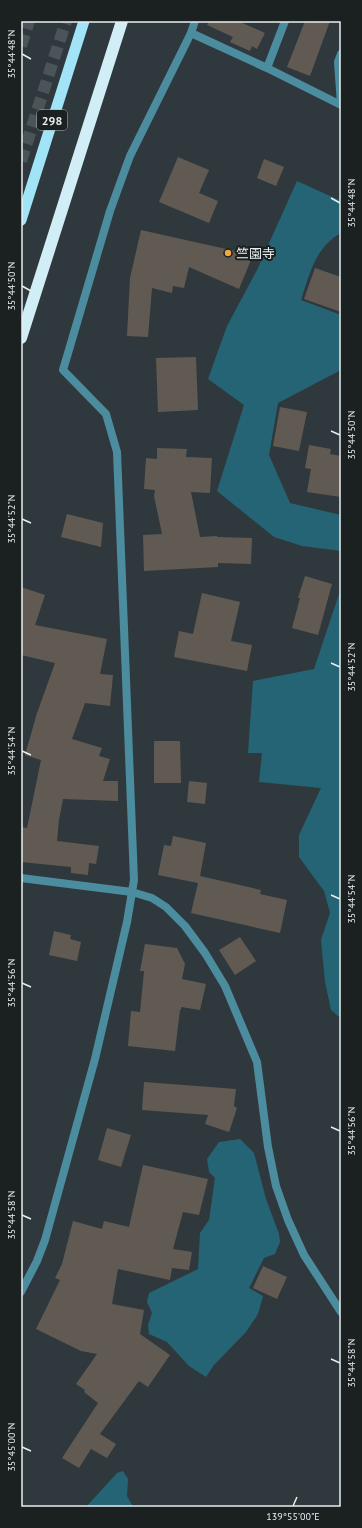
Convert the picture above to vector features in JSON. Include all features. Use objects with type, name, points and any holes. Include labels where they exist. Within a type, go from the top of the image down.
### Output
[{"type":"highway","name":"298","points":[[21,220],[84,21]]},
{"type":"highway","points":[[21,338],[122,21]]},
{"type":"street","points":[[21,1292],[37,1261],[47,1232],[95,1059],[127,922],[134,880],[117,452],[106,414],[63,370],[110,211],[130,156],[191,33],[195,21]]},
{"type":"street","points":[[267,68],[285,21]]},
{"type":"street","points":[[191,33],[267,68],[341,105]]},
{"type":"street","points":[[341,54],[338,62],[341,105]]},
{"type":"street","points":[[21,878],[132,892],[152,898],[166,907],[185,926],[205,953],[225,986],[256,1062],[268,1147],[276,1186],[288,1220],[304,1255],[341,1312]]},
{"type":"shaded area","points":[[297,181],[341,201],[341,233],[325,245],[319,253],[301,300],[341,315],[341,370],[278,403],[269,455],[290,503],[341,515],[341,551],[302,546],[274,537],[217,491],[244,405],[208,379],[227,326],[257,270]]},
{"type":"shaded area","points":[[341,588],[341,1017],[331,1010],[325,982],[321,940],[330,913],[324,891],[299,857],[299,835],[321,788],[259,782],[262,753],[248,753],[253,681],[314,669]]},
{"type":"shaded area","points":[[240,1139],[254,1153],[266,1199],[279,1234],[280,1242],[275,1254],[264,1258],[249,1288],[263,1296],[258,1314],[246,1332],[214,1365],[206,1377],[189,1366],[167,1342],[149,1334],[148,1325],[152,1313],[147,1302],[149,1293],[198,1269],[200,1233],[209,1220],[215,1178],[209,1172],[207,1159],[219,1142]]},
{"type":"shaded area","points":[[123,1471],[128,1479],[127,1496],[133,1507],[86,1507],[117,1473]]},
{"type":"building","points":[[209,21],[238,21],[265,33],[257,49],[252,46],[250,51],[230,42],[233,37],[207,25]]},
{"type":"building","points":[[305,21],[330,21],[310,76],[287,67]]},
{"type":"building","points":[[178,157],[209,170],[199,193],[218,201],[209,223],[159,202]]},
{"type":"building","points":[[264,159],[284,167],[276,186],[257,178]]},
{"type":"building","points":[[141,230],[253,255],[239,289],[189,267],[184,288],[173,286],[172,293],[152,288],[148,337],[127,336],[130,278]]},
{"type":"building","points":[[315,268],[341,277],[341,312],[304,299]]},
{"type":"building","points":[[196,357],[198,410],[158,412],[156,358]]},
{"type":"building","points":[[280,407],[307,412],[299,451],[273,446]]},
{"type":"building","points":[[309,445],[331,449],[330,454],[341,456],[341,497],[307,492],[311,469],[305,468]]},
{"type":"building","points":[[157,448],[187,449],[186,457],[212,458],[210,493],[191,492],[200,537],[217,536],[252,538],[251,564],[218,563],[218,567],[144,571],[143,535],[162,534],[154,496],[155,490],[144,489],[146,458],[157,459]]},
{"type":"building","points":[[67,514],[103,523],[101,547],[61,537]]},
{"type":"building","points":[[305,576],[332,584],[318,635],[292,628],[300,598],[298,598]]},
{"type":"building","points":[[21,587],[45,595],[35,625],[107,639],[100,674],[113,675],[110,706],[85,703],[72,739],[102,748],[99,756],[110,759],[103,781],[118,781],[118,801],[63,799],[57,841],[99,846],[96,864],[89,863],[88,875],[71,873],[71,867],[21,862],[21,827],[27,828],[41,760],[25,755],[37,713],[55,663],[21,655]]},
{"type":"building","points":[[202,593],[240,602],[231,641],[252,645],[247,671],[174,657],[179,631],[193,634]]},
{"type":"building","points":[[154,741],[180,741],[181,783],[154,783]]},
{"type":"building","points":[[189,781],[207,783],[205,804],[187,802]]},
{"type":"building","points":[[173,836],[206,843],[200,876],[261,890],[260,894],[287,900],[280,933],[191,913],[198,883],[158,875],[164,845],[171,846]]},
{"type":"building","points":[[54,931],[71,935],[70,939],[81,942],[77,961],[49,955]]},
{"type":"building","points":[[240,937],[256,961],[235,975],[219,950]]},
{"type":"building","points":[[145,944],[177,948],[185,964],[182,979],[206,984],[200,1010],[181,1007],[175,1051],[128,1046],[131,1011],[140,1012],[144,971],[140,971]]},
{"type":"building","points":[[144,1082],[236,1089],[234,1106],[237,1108],[229,1132],[205,1124],[208,1115],[142,1110]]},
{"type":"building","points":[[107,1128],[131,1135],[121,1167],[98,1160]]},
{"type":"building","points":[[143,1165],[208,1179],[199,1215],[183,1212],[173,1249],[192,1252],[189,1270],[172,1268],[170,1280],[118,1269],[112,1304],[144,1310],[140,1334],[170,1355],[148,1387],[139,1381],[100,1434],[116,1444],[107,1458],[91,1449],[79,1468],[62,1458],[98,1403],[84,1392],[85,1390],[76,1384],[97,1354],[81,1351],[36,1329],[60,1280],[55,1278],[62,1264],[73,1221],[102,1229],[104,1221],[129,1227]]},
{"type":"building","points":[[263,1266],[287,1277],[277,1299],[253,1288]]},
{"type":"tunnel","points":[[21,46],[29,21]]},
{"type":"tunnel","points":[[21,161],[66,21]]},
{"type":"place","name":"竺園寺","points":[[228,253]]}]
